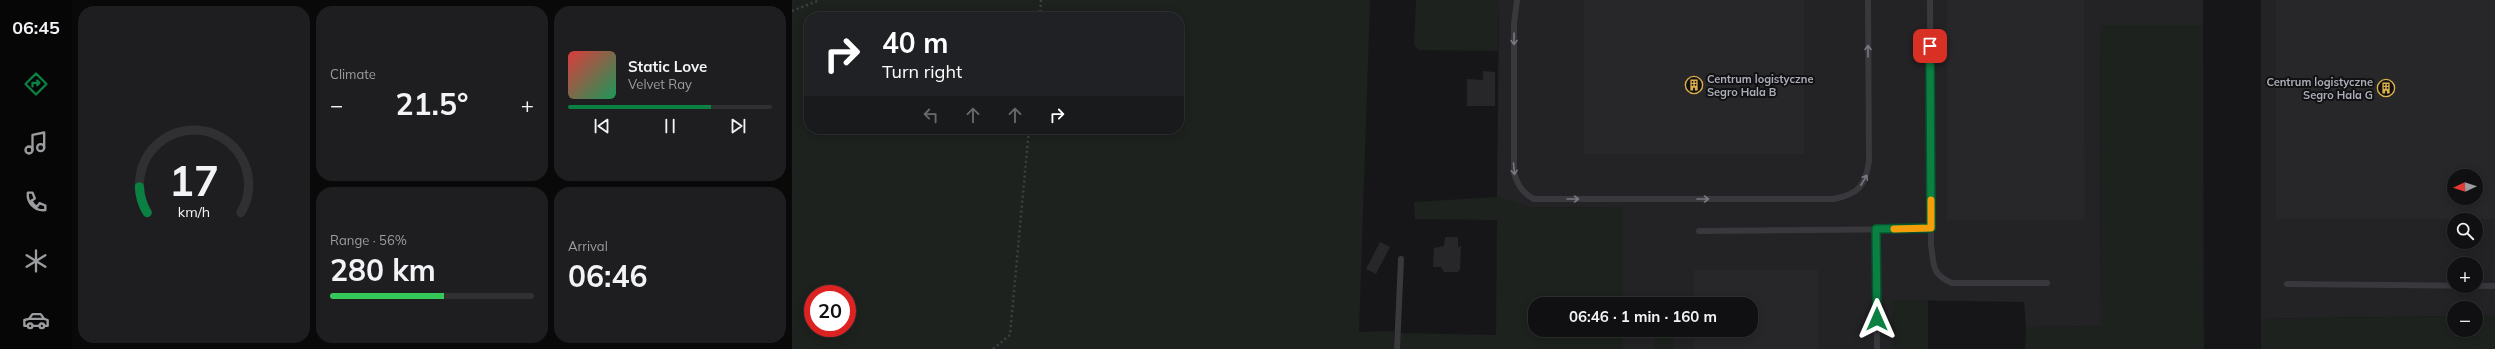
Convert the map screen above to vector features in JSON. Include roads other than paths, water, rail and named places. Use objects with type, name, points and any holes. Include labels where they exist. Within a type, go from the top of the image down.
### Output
[{"type":"lane","points":[[1517,0],[1514,24],[1514,173],[1519,186],[1526,195],[1534,199],[1833,199],[1853,193],[1867,178],[1869,161],[1868,0]]},
{"type":"lane","points":[[1930,0],[1931,228],[1934,269],[1938,275],[1946,280],[1958,283],[2047,283]]},
{"type":"lane","points":[[1699,231],[1931,228]]},
{"type":"lane","points":[[1876,229],[1877,349]]},
{"type":"lane","points":[[1397,349],[1401,259]]},
{"type":"lane","points":[[2288,284],[2495,286]]},
{"type":"place","name":"Centrum logistyczne Segro Hala B","points":[[1694,85]]},
{"type":"place","name":"Centrum logistyczne Segro Hala G","points":[[2386,88]]}]
